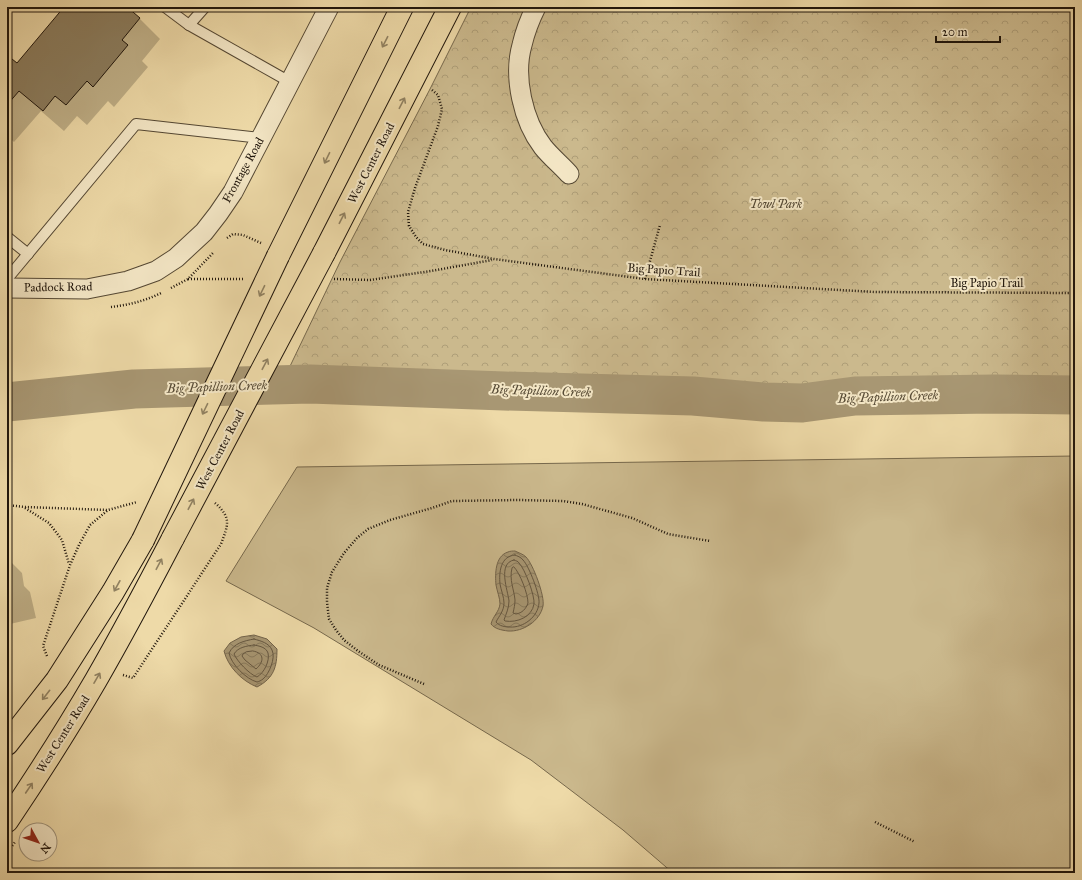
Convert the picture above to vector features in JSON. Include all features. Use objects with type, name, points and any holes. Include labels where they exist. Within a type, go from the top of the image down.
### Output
[{"type":"main road","points":[[10,733],[61,674],[114,592],[143,540],[270,250],[402,7]]},
{"type":"main road","name":"West Center Road","points":[[7,821],[35,779],[96,680],[127,624],[324,253],[450,7]]},
{"type":"street","name":"Frontage Road","points":[[109,285],[128,281],[156,271],[176,258],[204,232],[233,192],[329,7]]},
{"type":"street","points":[[536,7],[521,45],[518,70],[524,108],[529,122],[544,149],[569,174]]},
{"type":"street","name":"Paddock Road","points":[[7,288],[87,288],[109,285]]},
{"type":"lane","points":[[164,7],[189,25],[290,82]]},
{"type":"lane","points":[[189,25],[205,7]]},
{"type":"lane","points":[[7,279],[136,124],[261,138]]},
{"type":"lane","points":[[7,237],[28,254]]},
{"type":"path","name":"Big Papio Trail","points":[[430,89],[438,95],[442,109],[438,126],[415,188],[408,212],[409,226],[416,237],[423,244],[445,250],[494,259],[645,279],[875,292],[1075,293]]},
{"type":"path","points":[[645,279],[660,225]]},
{"type":"path","points":[[242,235],[270,250]]},
{"type":"path","points":[[329,279],[370,280],[431,272],[494,259]]},
{"type":"path","points":[[188,279],[249,279]]},
{"type":"path","points":[[424,684],[379,665],[358,651],[344,640],[329,619],[327,588],[332,572],[344,553],[357,538],[368,530],[390,520],[452,501],[562,501],[582,504],[632,518],[668,534],[710,541]]},
{"type":"path","points":[[7,505],[25,508],[49,523],[62,540],[70,565]]},
{"type":"path","points":[[49,660],[43,646],[70,565],[78,545],[90,526],[108,510]]},
{"type":"path","points":[[875,822],[915,842]]},
{"type":"green space","name":"Towl Park","points":[[471,7],[1075,7],[1075,395],[994,394],[855,396],[802,403],[764,402],[693,396],[310,384],[281,385],[340,262]]},
{"type":"green space","points":[[1075,456],[1075,873],[673,873],[623,830],[531,760],[314,628],[226,581],[297,467]]},
{"type":"water","points":[[510,551],[515,551],[526,557],[532,566],[538,580],[543,606],[535,621],[519,630],[508,631],[496,628],[491,624],[500,604],[496,585],[498,561],[504,554]]},
{"type":"water","points":[[254,635],[267,639],[277,649],[275,667],[271,676],[263,684],[257,687],[236,673],[229,663],[224,651],[230,643],[241,637]]},
{"type":"building","points":[[64,7],[127,7],[140,18],[122,40],[128,45],[93,87],[87,81],[66,105],[55,96],[43,111],[19,91],[7,105],[7,55],[17,63]]},
{"type":"waterway","name":"Big Papillion Creek","points":[[7,402],[134,389],[310,384],[693,396],[764,402],[802,403],[855,396],[994,394],[1075,395]]}]
